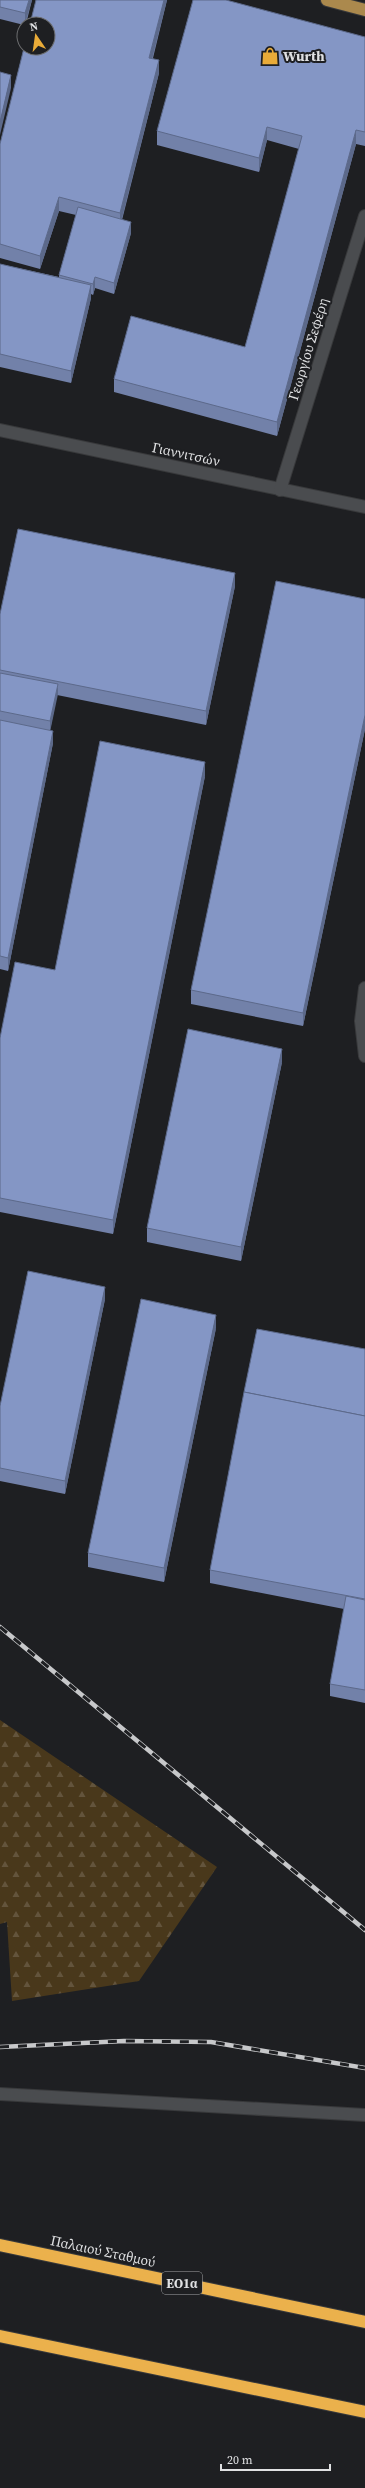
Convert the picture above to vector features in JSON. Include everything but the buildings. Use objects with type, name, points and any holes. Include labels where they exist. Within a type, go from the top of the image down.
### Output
[{"type":"highway","name":"Παλαιού Σταθμού","points":[[0,2245],[365,2322]]},
{"type":"highway","points":[[0,2336],[365,2412]]},
{"type":"main road","points":[[327,0],[365,10]]},
{"type":"street","name":"Γεωργίου Σεφέρη","points":[[280,490],[365,216]]},
{"type":"street","name":"Γιαννιτσών","points":[[0,430],[365,507]]},
{"type":"street","points":[[365,988],[361,1021],[365,1056]]},
{"type":"street","points":[[0,2094],[365,2115]]},
{"type":"green space","points":[[0,1720],[217,1867],[139,1981],[12,2001],[7,1922],[0,1924]]},
{"type":"railway","points":[[0,1627],[365,1930]]},
{"type":"railway","points":[[0,2047],[124,2041],[211,2042],[365,2068]]},
{"type":"place","name":"Wurth","points":[[270,56]]}]
